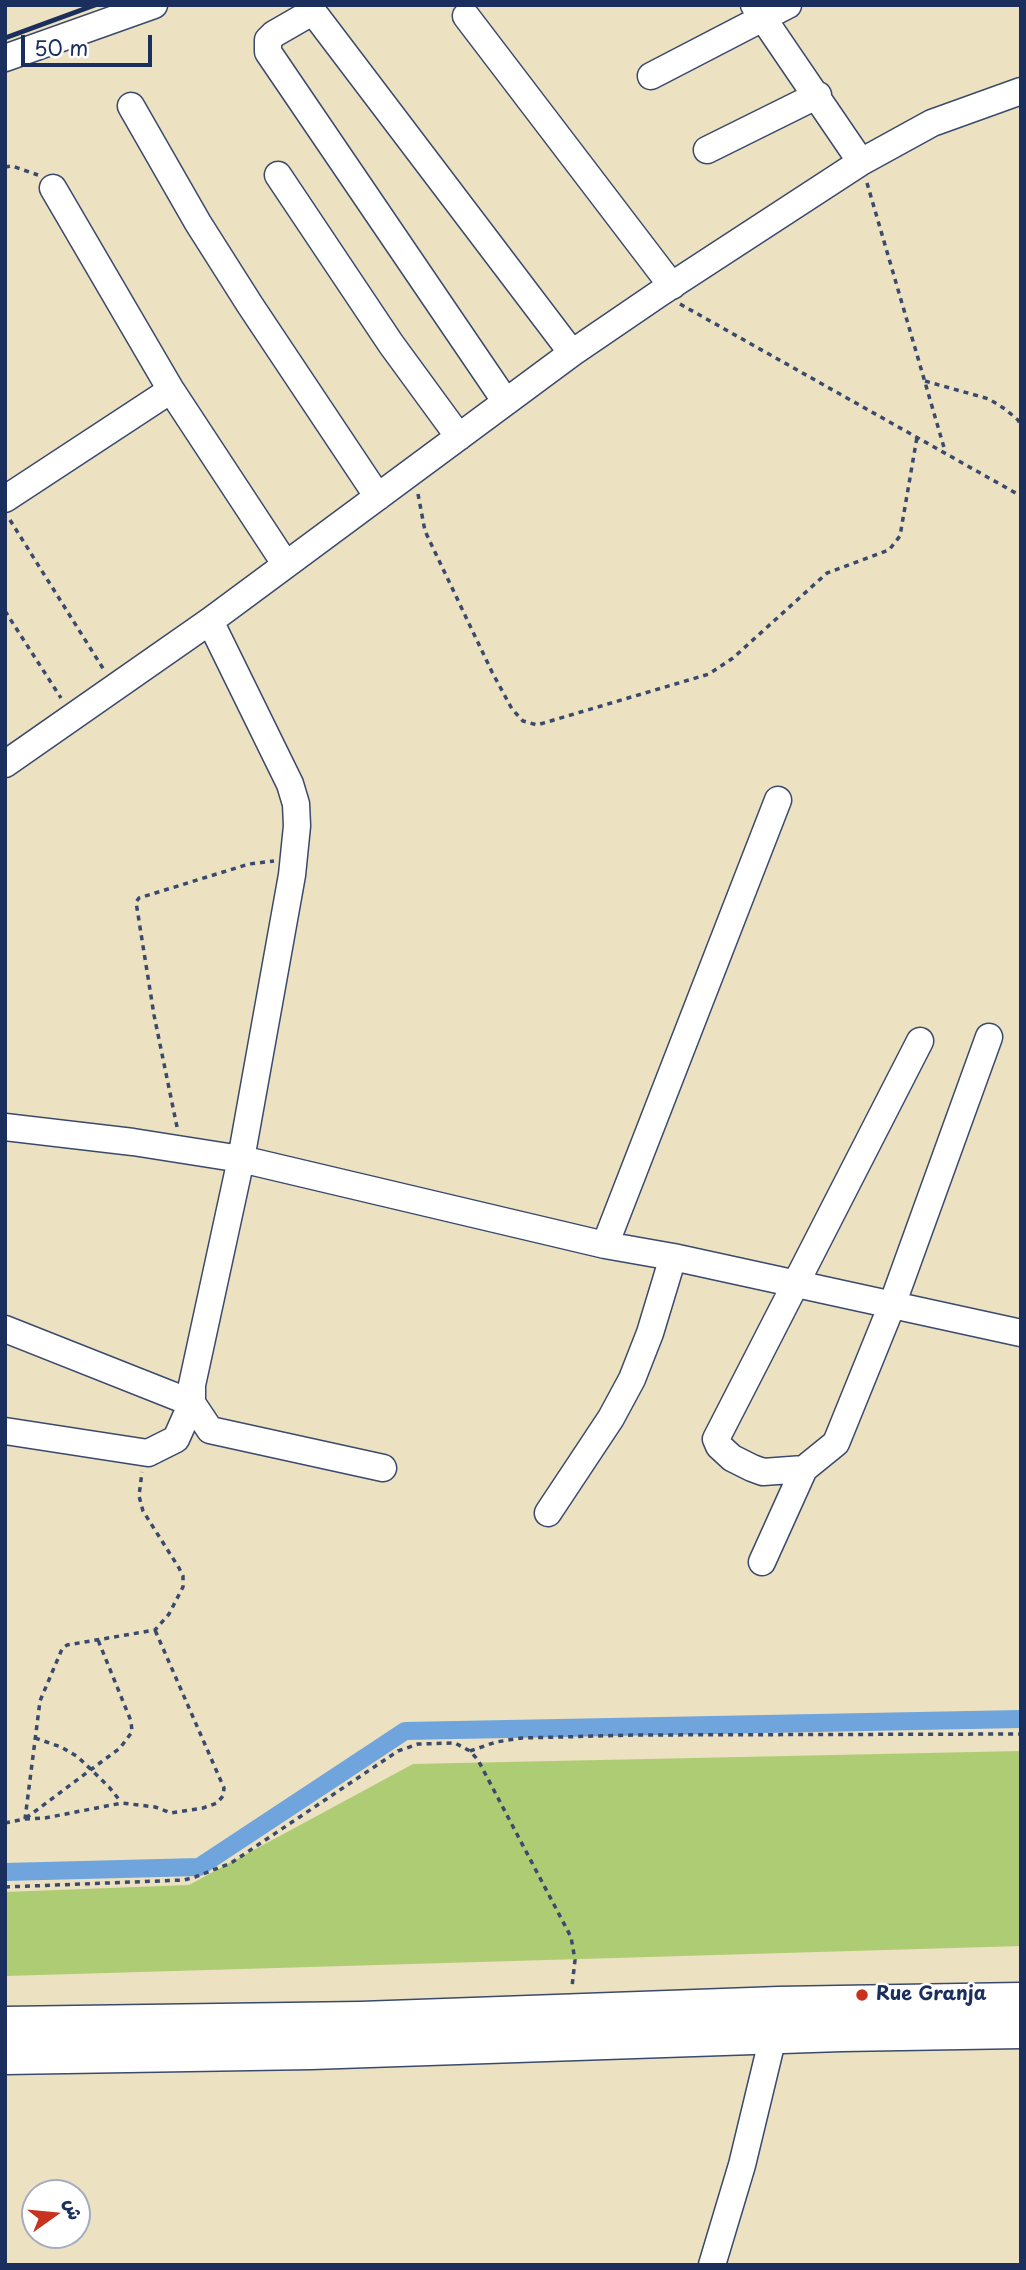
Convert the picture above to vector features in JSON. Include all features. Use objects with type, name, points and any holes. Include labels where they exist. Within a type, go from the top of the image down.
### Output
[{"type":"highway","points":[[5,2056],[312,2050],[777,2021],[1021,2002]]},
{"type":"highway","points":[[5,2026],[360,2021],[568,2013],[1021,2029]]},
{"type":"street","points":[[5,58],[154,5]]},
{"type":"street","points":[[651,76],[759,12],[788,5]]},
{"type":"street","points":[[759,12],[861,162]]},
{"type":"street","points":[[506,402],[268,52],[268,40],[274,34],[307,15],[317,17],[572,353]]},
{"type":"street","points":[[467,16],[666,289]]},
{"type":"street","points":[[5,764],[210,621],[572,353],[666,289],[861,162],[932,123],[1021,91]]},
{"type":"street","points":[[708,150],[817,95]]},
{"type":"street","points":[[131,106],[198,223],[378,497]]},
{"type":"street","points":[[278,175],[391,344],[459,437]]},
{"type":"street","points":[[53,187],[171,390],[286,565]]},
{"type":"street","points":[[5,499],[171,390]]},
{"type":"street","points":[[5,1431],[148,1453],[176,1439],[192,1403],[192,1385],[242,1159],[293,866],[297,826],[296,804],[290,784],[210,621]]},
{"type":"street","points":[[604,1245],[778,800]]},
{"type":"street","points":[[762,1562],[804,1469],[836,1443],[892,1304],[989,1037]]},
{"type":"street","points":[[804,1469],[763,1472],[732,1458],[719,1446],[716,1439],[920,1041]]},
{"type":"street","points":[[5,1127],[242,1159],[604,1245],[673,1257],[1021,1333]]},
{"type":"street","points":[[548,1513],[611,1418],[632,1379],[650,1333],[673,1257]]},
{"type":"street","points":[[5,1329],[192,1403],[210,1430],[383,1468]]},
{"type":"street","points":[[712,2265],[742,2165],[777,2021]]},
{"type":"path","points":[[861,162],[946,453]]},
{"type":"path","points":[[5,167],[12,166],[32,172],[53,187]]},
{"type":"path","points":[[666,289],[1021,496]]},
{"type":"path","points":[[925,381],[989,399],[1005,409],[1021,426]]},
{"type":"path","points":[[418,467],[418,500],[425,531],[434,552],[512,709],[523,721],[537,725],[709,674],[733,658],[827,573],[889,550],[900,536],[917,437]]},
{"type":"path","points":[[5,512],[115,687]]},
{"type":"path","points":[[5,611],[74,716]]},
{"type":"path","points":[[182,1150],[154,1015],[136,902],[139,898],[249,864],[271,861],[293,866]]},
{"type":"path","points":[[25,1819],[40,1701],[58,1655],[67,1645],[155,1630],[169,1614],[183,1587],[183,1576],[143,1511],[139,1496],[140,1475],[148,1453]]},
{"type":"path","points":[[5,1823],[122,1803],[155,1807],[171,1813],[203,1808],[217,1803],[223,1796],[224,1788],[155,1630]]},
{"type":"path","points":[[25,1819],[120,1748],[132,1732],[131,1721],[98,1640]]},
{"type":"path","points":[[470,1751],[496,1742],[522,1738],[1021,1734]]},
{"type":"path","points":[[35,1738],[61,1746],[92,1769],[122,1803]]},
{"type":"path","points":[[5,1887],[184,1880],[195,1877],[231,1863],[398,1751],[418,1744],[456,1743],[470,1751],[484,1771],[570,1937],[575,1960],[568,2013]]},
{"type":"green space","points":[[1021,1751],[1021,1946],[5,1976],[5,1892],[189,1885],[413,1764]]},
{"type":"waterway","points":[[5,1872],[199,1867],[405,1731],[1021,1719]]},
{"type":"railway","points":[[5,38],[95,5]]},
{"type":"place","name":"Rue Granja","points":[[862,1995]]}]
